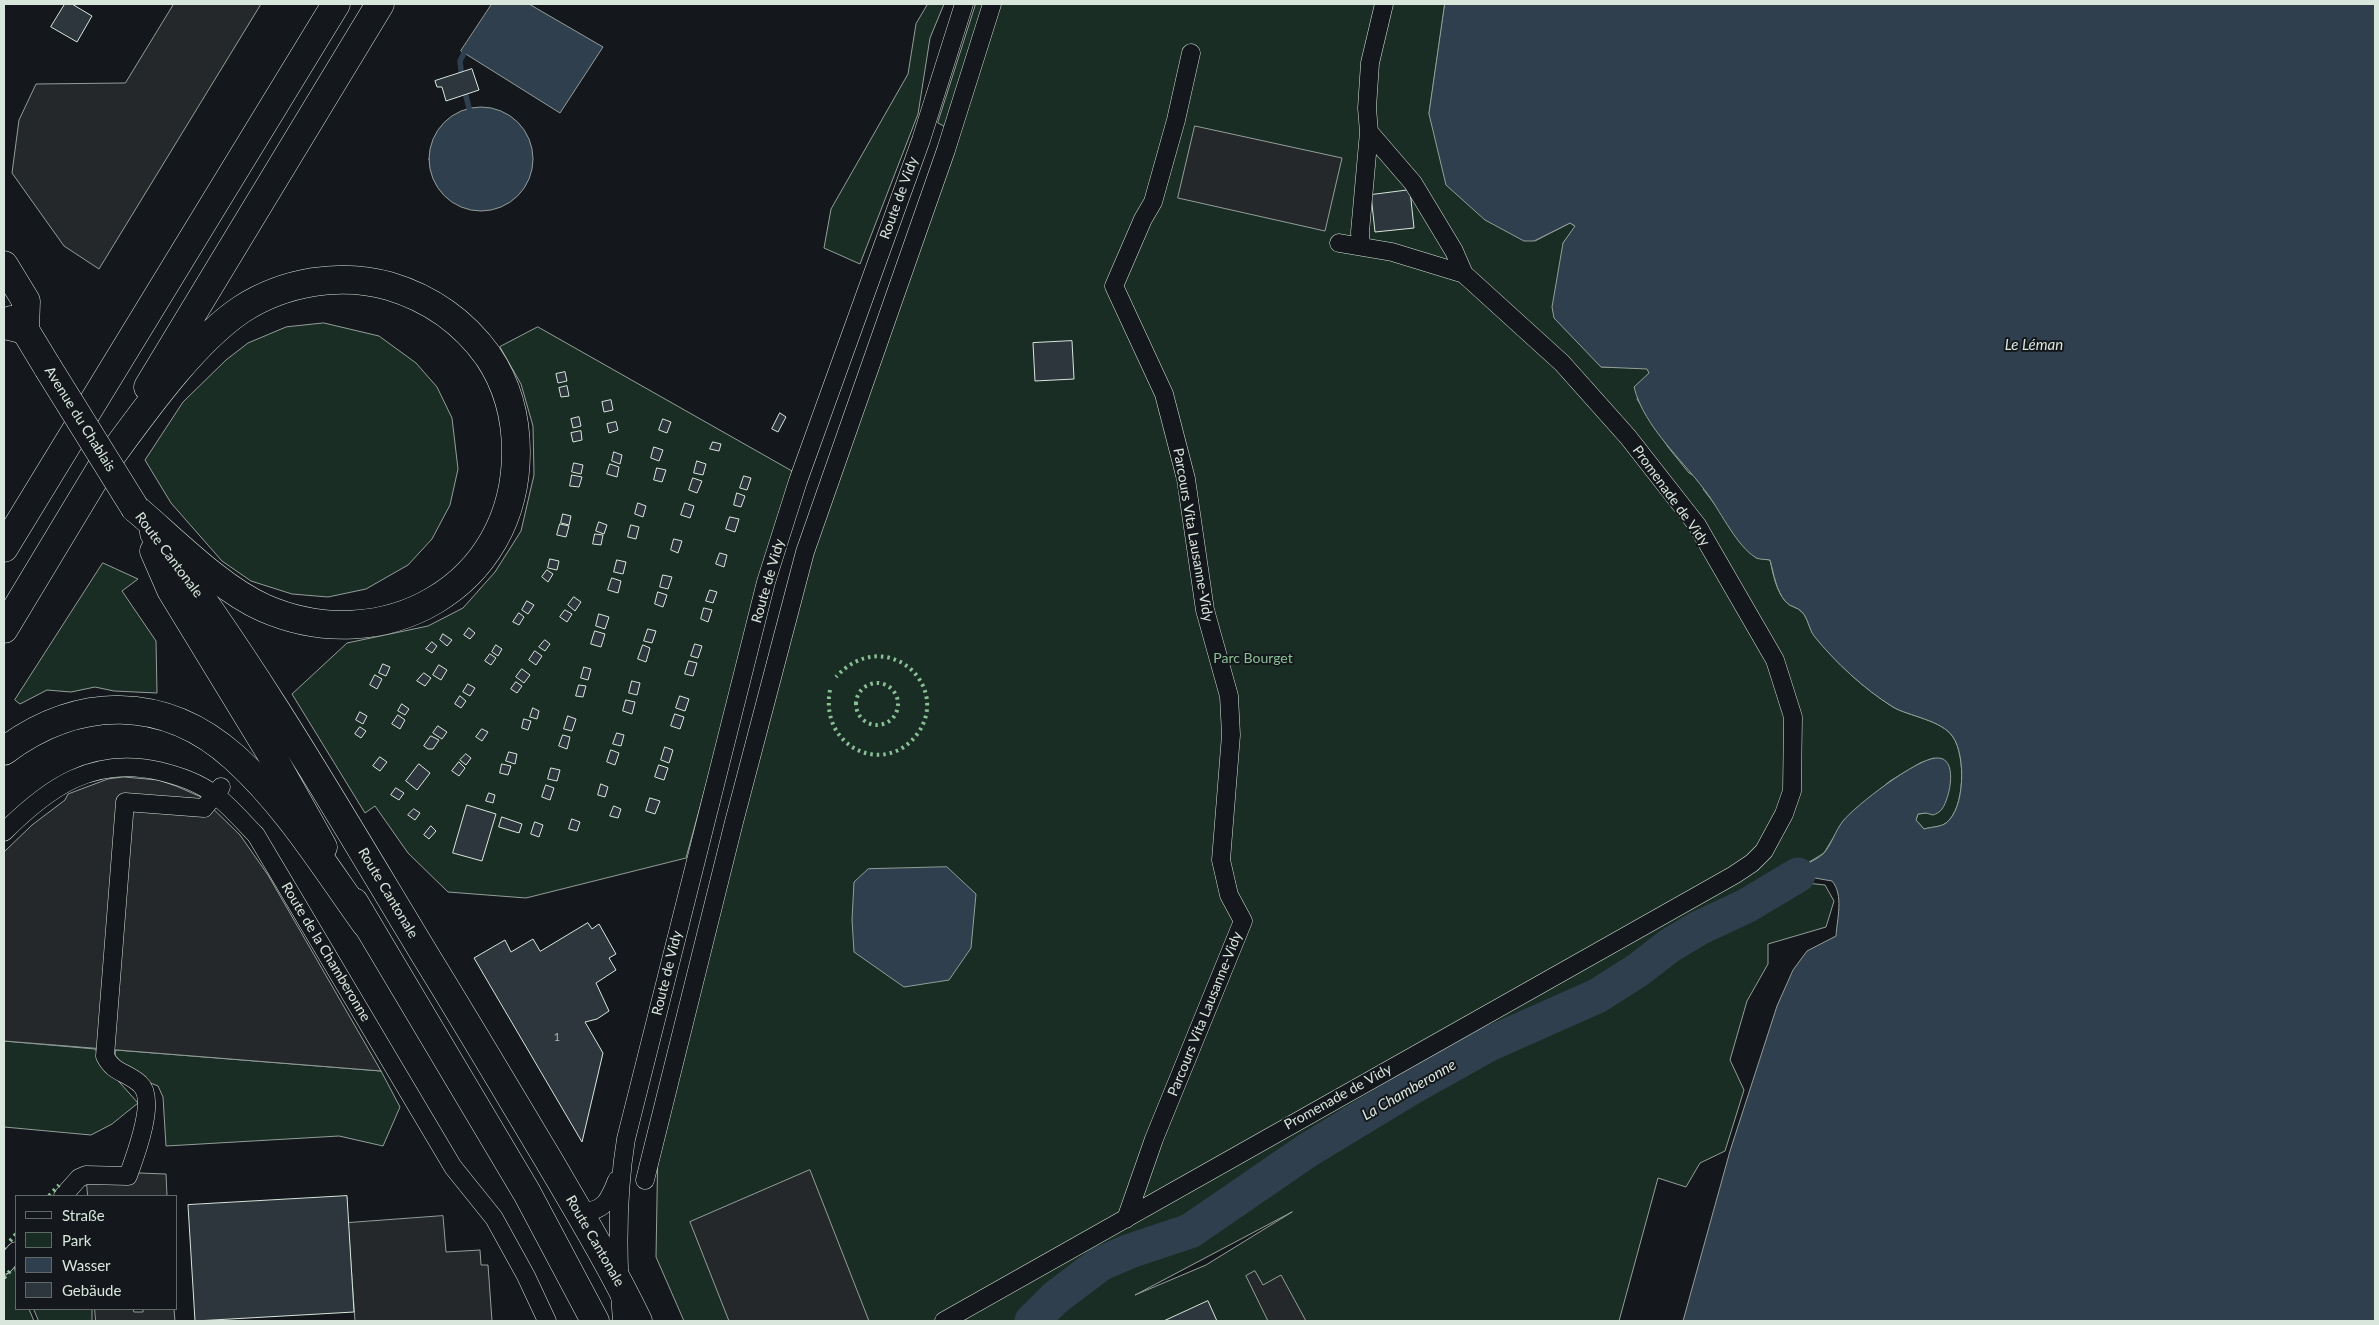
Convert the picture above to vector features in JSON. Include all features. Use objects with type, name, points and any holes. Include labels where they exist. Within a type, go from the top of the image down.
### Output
[{"type":"main road","points":[[4,548],[336,4]]},
{"type":"main road","points":[[4,629],[204,291],[380,4]]},
{"type":"main road","name":"Avenue du Chablais","points":[[4,265],[26,302],[11,324],[48,368],[135,508]]},
{"type":"main road","points":[[95,478],[178,371],[226,322],[261,299],[299,285],[352,280],[382,284],[408,292],[433,304],[462,326],[484,351],[500,376],[511,410],[516,444],[515,478],[506,512],[491,543],[471,570],[448,592],[417,610],[386,621],[356,626],[323,624],[291,617],[262,607],[227,585],[135,508]]},
{"type":"main road","name":"Route Cantonale","points":[[135,508],[171,590],[271,754],[366,924],[527,1192],[595,1321]]},
{"type":"main road","name":"Route Cantonale","points":[[135,508],[189,579],[257,682],[410,930],[579,1212],[619,1281],[638,1321]]},
{"type":"main road","points":[[4,751],[49,724],[71,715],[96,711],[140,711],[162,716],[187,726],[221,746],[269,793],[366,924]]},
{"type":"street","name":"Route de Vidy","points":[[622,1321],[617,1227],[620,1173],[644,1064],[766,582],[798,481],[920,140],[964,4]]},
{"type":"street","points":[[645,1180],[734,822],[805,552],[946,150],[992,4]]},
{"type":"street","points":[[1361,246],[1360,232],[1369,132],[1367,108],[1370,63],[1384,4]]},
{"type":"street","name":"Parcours Vita Lausanne-Vidy","points":[[1126,1219],[1154,1139],[1243,921],[1229,895],[1221,860],[1231,735],[1229,696],[1205,610],[1186,479],[1164,394],[1114,286],[1143,219],[1153,202],[1176,120],[1191,53]]},
{"type":"street","name":"Promenade de Vidy","points":[[944,1321],[1734,875],[1764,851],[1784,814],[1792,791],[1793,717],[1775,660],[1697,525],[1628,437],[1562,363],[1464,274],[1454,251],[1413,182],[1369,132]]},
{"type":"street","name":"Promenade de Vidy","points":[[1339,242],[1392,252],[1464,274]]},
{"type":"street","name":"Route de la Chamberonne","points":[[4,832],[23,813],[53,789],[82,774],[105,769],[128,767],[173,774],[218,791],[256,835],[453,1168],[494,1218],[526,1276],[547,1321]]},
{"type":"street","points":[[64,1195],[78,1178],[86,1175],[128,1176],[148,1107],[146,1093],[141,1085],[110,1066],[105,1056],[125,802],[204,808],[218,791]]},
{"type":"street","name":"Route de Vidy","points":[[579,1212],[599,1209],[610,1198],[620,1173]]},
{"type":"street","points":[[4,1266],[15,1252]]},
{"type":"green space","points":[[928,4],[944,4],[930,38],[918,114],[860,264],[824,248],[831,209],[908,74],[916,24]]},
{"type":"green space","name":"Parc Bourget","points":[[976,4],[1445,4],[1429,114],[1535,241],[1570,223],[1576,227],[1563,243],[1601,367],[1647,368],[1650,373],[1637,399],[1668,447],[1689,473],[1709,483],[1703,489],[1756,558],[1770,560],[1777,588],[1786,602],[1802,612],[1812,633],[1841,665],[1882,700],[1899,710],[1941,726],[1953,737],[1960,756],[1962,769],[1960,795],[1952,816],[1946,823],[1924,829],[1916,820],[1918,814],[1926,813],[1934,758],[1920,763],[1890,781],[1844,820],[1824,853],[1801,867],[1798,875],[1788,881],[1825,885],[1834,901],[1826,927],[1768,944],[1768,964],[1747,1001],[1730,1060],[1744,1090],[1725,1151],[1700,1163],[1686,1187],[1658,1178],[1619,1321],[684,1321],[656,1257],[658,1141],[802,582],[957,133],[938,123]],"holes":[[[1292,1212],[1206,1265],[1135,1295]]]},
{"type":"green space","points":[[324,323],[379,336],[416,363],[437,387],[452,418],[458,469],[450,505],[432,539],[408,565],[366,589],[328,597],[292,594],[251,581],[222,561],[171,503],[145,460],[183,402],[226,360],[248,343],[286,327]]},
{"type":"green space","points":[[538,327],[792,471],[686,858],[526,898],[448,892],[408,853],[375,806],[365,813],[292,694],[347,643],[428,626],[463,608],[495,572],[521,531],[534,475],[533,426],[521,384],[500,347]]},
{"type":"green space","points":[[103,563],[138,579],[122,591],[156,641],[157,693],[114,691],[95,687],[71,692],[47,690],[20,704],[15,700]]},
{"type":"green space","points":[[4,1041],[95,1049],[104,1065],[138,1103],[112,1124],[91,1135],[4,1127]]},
{"type":"green space","points":[[116,1050],[381,1071],[400,1107],[383,1146],[339,1136],[166,1146],[163,1097],[158,1086],[138,1078],[115,1058]]},
{"type":"green space","points":[[14,1267],[15,1310],[29,1310],[34,1321],[4,1321],[4,1278]]},
{"type":"green space","points":[[34,1310],[92,1310],[92,1321],[39,1321]]},
{"type":"shaded area","points":[[174,4],[261,4],[99,269],[64,246],[12,173],[19,120],[36,84],[125,83]]},
{"type":"shaded area","points":[[1195,126],[1342,158],[1325,231],[1178,198]]},
{"type":"shaded area","points":[[124,777],[158,780],[201,797],[240,835],[268,875],[381,1071],[4,1041],[4,852],[32,825],[65,800],[68,794],[108,779]]},
{"type":"shaded area","points":[[810,1170],[869,1321],[729,1321],[690,1222]]},
{"type":"shaded area","points":[[86,1171],[166,1174],[167,1195],[88,1195]]},
{"type":"shaded area","points":[[443,1216],[446,1252],[480,1250],[481,1265],[488,1265],[492,1321],[355,1321],[348,1223]]},
{"type":"shaded area","points":[[1255,1271],[1263,1285],[1281,1275],[1306,1321],[1268,1321],[1246,1276]]},
{"type":"shaded area","points":[[95,1310],[133,1310],[134,1312],[143,1312],[143,1310],[174,1310],[175,1321],[96,1321]]},
{"type":"water","points":[[492,4],[529,4],[603,47],[560,113],[461,51]]},
{"type":"water","name":"Le Léman","points":[[1445,4],[2375,4],[2375,1321],[1683,1321],[1730,1151],[1777,1006],[1793,970],[1807,951],[1836,936],[1839,900],[1836,887],[1832,881],[1798,875],[1806,865],[1823,854],[1843,821],[1860,805],[1901,774],[1927,760],[1943,759],[1948,764],[1951,779],[1950,788],[1945,804],[1939,812],[1933,815],[1926,813],[1918,814],[1916,820],[1924,829],[1946,823],[1957,806],[1960,795],[1962,769],[1960,756],[1953,737],[1948,731],[1933,722],[1893,707],[1850,674],[1814,636],[1802,612],[1786,602],[1778,588],[1770,560],[1757,558],[1742,546],[1709,496],[1656,431],[1647,417],[1634,387],[1649,373],[1647,369],[1601,367],[1554,318],[1552,307],[1563,243],[1575,226],[1570,223],[1534,241],[1524,241],[1485,220],[1446,185],[1429,114]]},
{"type":"water","points":[[481,107],[501,111],[518,122],[529,139],[533,159],[529,179],[518,196],[501,207],[481,211],[461,207],[444,196],[433,179],[429,159],[433,139],[444,122],[461,111]]},
{"type":"water","points":[[947,867],[976,894],[971,948],[949,980],[904,987],[854,952],[852,920],[854,882],[868,869]]},
{"type":"building","points":[[65,4],[72,4],[92,16],[77,42],[51,27]]},
{"type":"building","points":[[472,69],[479,90],[446,101],[442,87],[437,87],[435,81]]},
{"type":"building","points":[[1410,190],[1414,228],[1375,232],[1371,195]]},
{"type":"building","points":[[1072,341],[1074,379],[1035,381],[1033,343]]},
{"type":"building","points":[[565,372],[567,381],[558,383],[556,374]]},
{"type":"building","points":[[567,386],[569,396],[561,397],[559,388]]},
{"type":"building","points":[[611,400],[613,410],[604,412],[602,402]]},
{"type":"building","points":[[780,413],[786,417],[778,432],[772,429]]},
{"type":"building","points":[[579,417],[581,426],[573,428],[571,419]]},
{"type":"building","points":[[663,419],[671,422],[667,433],[659,430]]},
{"type":"building","points":[[616,422],[618,430],[609,433],[607,424]]},
{"type":"building","points":[[581,431],[582,440],[573,442],[571,433]]},
{"type":"building","points":[[713,442],[721,444],[719,451],[710,449]]},
{"type":"building","points":[[654,447],[663,450],[659,461],[651,458]]},
{"type":"building","points":[[614,452],[622,455],[620,464],[612,461]]},
{"type":"building","points":[[697,461],[706,464],[703,475],[694,473]]},
{"type":"building","points":[[574,463],[583,465],[581,474],[572,472]]},
{"type":"building","points":[[610,464],[619,467],[617,477],[607,474]]},
{"type":"building","points":[[657,468],[666,470],[662,482],[654,480]]},
{"type":"building","points":[[572,475],[582,477],[579,487],[570,486]]},
{"type":"building","points":[[744,476],[751,478],[747,490],[740,488]]},
{"type":"building","points":[[693,478],[702,481],[697,493],[689,490]]},
{"type":"building","points":[[737,493],[745,496],[741,507],[734,505]]},
{"type":"building","points":[[638,503],[646,506],[643,517],[635,514]]},
{"type":"building","points":[[685,503],[694,506],[690,518],[681,515]]},
{"type":"building","points":[[563,514],[571,516],[569,525],[561,523]]},
{"type":"building","points":[[730,517],[739,519],[735,532],[726,529]]},
{"type":"building","points":[[599,522],[607,525],[604,534],[596,531]]},
{"type":"building","points":[[560,524],[569,526],[566,537],[557,535]]},
{"type":"building","points":[[631,525],[639,527],[636,539],[628,537]]},
{"type":"building","points":[[595,534],[603,535],[601,545],[593,544]]},
{"type":"building","points":[[674,539],[682,541],[678,553],[671,550]]},
{"type":"building","points":[[720,553],[727,555],[724,567],[716,564]]},
{"type":"building","points":[[550,559],[559,561],[557,570],[548,568]]},
{"type":"building","points":[[617,560],[626,562],[623,574],[614,572]]},
{"type":"building","points":[[547,570],[553,574],[548,582],[542,577]]},
{"type":"building","points":[[663,575],[672,577],[668,589],[660,587]]},
{"type":"building","points":[[612,578],[621,581],[618,593],[608,590]]},
{"type":"building","points":[[710,590],[717,592],[713,603],[706,601]]},
{"type":"building","points":[[658,592],[667,595],[663,607],[655,604]]},
{"type":"building","points":[[574,597],[581,602],[575,611],[568,605]]},
{"type":"building","points":[[527,601],[534,605],[528,614],[522,610]]},
{"type":"building","points":[[704,608],[712,610],[708,622],[701,619]]},
{"type":"building","points":[[565,610],[572,614],[567,622],[560,617]]},
{"type":"building","points":[[519,613],[524,617],[519,625],[513,622]]},
{"type":"building","points":[[599,614],[609,617],[605,629],[596,626]]},
{"type":"building","points":[[469,628],[475,633],[470,639],[464,635]]},
{"type":"building","points":[[648,629],[656,631],[652,643],[644,641]]},
{"type":"building","points":[[595,631],[605,634],[601,647],[591,644]]},
{"type":"building","points":[[443,634],[452,640],[447,646],[440,640]]},
{"type":"building","points":[[545,640],[550,644],[545,651],[539,647]]},
{"type":"building","points":[[432,642],[437,646],[432,653],[426,649]]},
{"type":"building","points":[[695,644],[702,646],[698,658],[691,656]]},
{"type":"building","points":[[496,645],[502,649],[498,656],[492,652]]},
{"type":"building","points":[[643,645],[650,648],[646,662],[638,659]]},
{"type":"building","points":[[535,651],[542,656],[536,665],[529,660]]},
{"type":"building","points":[[490,654],[496,658],[491,665],[485,661]]},
{"type":"building","points":[[689,661],[697,663],[693,676],[685,674]]},
{"type":"building","points":[[383,664],[390,667],[386,676],[379,673]]},
{"type":"building","points":[[439,665],[447,670],[441,680],[433,675]]},
{"type":"building","points":[[584,667],[591,669],[588,680],[581,678]]},
{"type":"building","points":[[522,669],[530,675],[524,683],[516,677]]},
{"type":"building","points":[[424,673],[431,678],[425,686],[417,681]]},
{"type":"building","points":[[375,675],[382,679],[377,689],[370,685]]},
{"type":"building","points":[[632,681],[640,683],[637,695],[629,693]]},
{"type":"building","points":[[516,682],[522,686],[517,693],[511,689]]},
{"type":"building","points":[[468,684],[475,688],[470,696],[463,692]]},
{"type":"building","points":[[579,685],[586,686],[583,697],[576,696]]},
{"type":"building","points":[[460,696],[466,701],[461,708],[455,704]]},
{"type":"building","points":[[680,696],[689,699],[685,711],[676,708]]},
{"type":"building","points":[[626,700],[635,702],[632,714],[623,711]]},
{"type":"building","points":[[402,704],[409,709],[405,715],[398,711]]},
{"type":"building","points":[[533,708],[539,711],[537,719],[530,717]]},
{"type":"building","points":[[360,712],[367,716],[363,724],[356,720]]},
{"type":"building","points":[[675,714],[684,717],[680,729],[671,726]]},
{"type":"building","points":[[398,715],[405,720],[400,729],[392,724]]},
{"type":"building","points":[[568,716],[576,719],[572,731],[564,729]]},
{"type":"building","points":[[524,719],[531,721],[528,730],[522,728]]},
{"type":"building","points":[[438,726],[447,732],[442,739],[433,733]]},
{"type":"building","points":[[360,727],[366,731],[361,738],[355,734]]},
{"type":"building","points":[[482,729],[488,732],[482,741],[476,737]]},
{"type":"building","points":[[617,733],[624,735],[621,746],[613,744]]},
{"type":"building","points":[[563,735],[570,737],[567,749],[559,746]]},
{"type":"building","points":[[431,736],[439,740],[433,749],[428,749],[424,746]]},
{"type":"building","points":[[665,747],[673,750],[669,763],[661,760]]},
{"type":"building","points":[[611,750],[619,753],[615,765],[607,762]]},
{"type":"building","points":[[509,752],[517,754],[515,764],[506,761]]},
{"type":"building","points":[[466,754],[471,758],[466,765],[460,760]]},
{"type":"building","points":[[380,757],[387,762],[380,771],[373,766]]},
{"type":"building","points":[[459,762],[465,768],[459,776],[452,771]]},
{"type":"building","points":[[419,764],[430,773],[417,790],[406,781]]},
{"type":"building","points":[[502,764],[511,766],[508,775],[500,773]]},
{"type":"building","points":[[659,765],[668,768],[664,780],[655,777]]},
{"type":"building","points":[[551,768],[560,770],[557,781],[548,779]]},
{"type":"building","points":[[601,784],[608,787],[605,797],[598,795]]},
{"type":"building","points":[[546,785],[554,788],[550,800],[542,797]]},
{"type":"building","points":[[396,788],[404,793],[399,800],[391,795]]},
{"type":"building","points":[[489,793],[495,795],[493,803],[486,801]]},
{"type":"building","points":[[650,798],[660,801],[655,814],[646,811]]},
{"type":"building","points":[[467,805],[496,814],[482,861],[453,853]]},
{"type":"building","points":[[614,806],[621,809],[618,818],[610,816]]},
{"type":"building","points":[[414,809],[420,813],[415,820],[408,815]]},
{"type":"building","points":[[502,817],[522,824],[519,833],[499,827]]},
{"type":"building","points":[[572,819],[580,822],[577,831],[569,829]]},
{"type":"building","points":[[535,822],[543,825],[539,837],[531,834]]},
{"type":"building","points":[[431,826],[436,831],[429,839],[424,835]]},
{"type":"building","points":[[588,923],[592,929],[599,924],[616,954],[609,958],[616,970],[596,983],[609,1011],[597,1019],[585,1022],[603,1053],[582,1142],[474,958],[505,940],[511,952],[533,939],[540,951]]},
{"type":"building","points":[[347,1196],[354,1312],[195,1321],[188,1205]]},
{"type":"building","points":[[1208,1301],[1217,1321],[1164,1321]]},
{"type":"waterway","points":[[462,79],[460,61],[464,53]]},
{"type":"waterway","points":[[464,88],[469,108]]},
{"type":"waterway","name":"La Chamberonne","points":[[1032,1321],[1055,1298],[1100,1264],[1130,1251],[1190,1231],[1308,1150],[1412,1087],[1489,1044],[1597,996],[1638,970],[1669,946],[1699,928],[1746,906],[1798,875]]},
{"type":"hedge","points":[[830,690],[829,710],[835,728],[845,741],[858,750],[873,754],[889,753],[905,746],[918,733],[926,714],[926,696],[920,680],[908,667],[892,659],[874,656],[855,662],[836,677]]},
{"type":"hedge","points":[[881,683],[889,686],[895,692],[898,704],[895,716],[889,722],[873,725],[865,722],[859,716],[856,700],[859,692],[865,686],[881,683]]},
{"type":"hedge","points":[[50,1195],[59,1185]]},
{"type":"hedge","points":[[10,1241],[15,1235]]},
{"type":"hedge","points":[[4,1278],[10,1271]]}]
